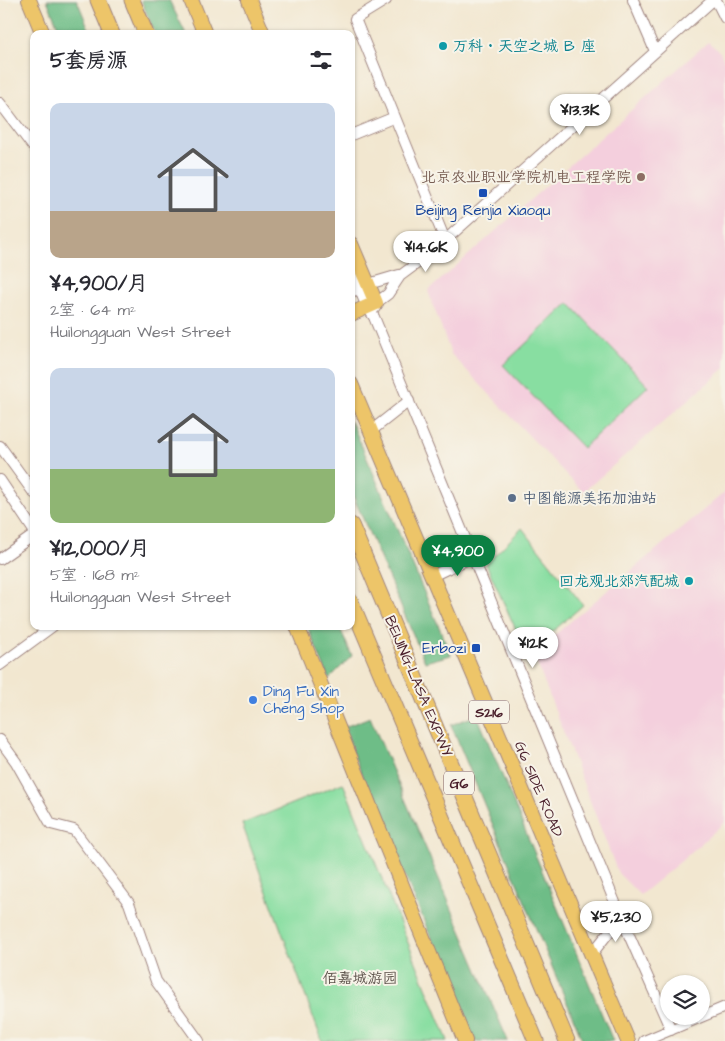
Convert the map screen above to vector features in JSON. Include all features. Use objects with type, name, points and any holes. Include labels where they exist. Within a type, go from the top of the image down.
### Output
[{"type":"highway","points":[[98,0],[110,30]]},
{"type":"highway","points":[[132,0],[144,30]]},
{"type":"highway","name":"BEIJING-LASA EXPWY","points":[[355,535],[567,1041]]},
{"type":"highway","name":"BEIJING-LASA EXPWY","points":[[355,611],[536,1041]]},
{"type":"main road","points":[[29,0],[41,30]]},
{"type":"main road","points":[[192,0],[203,30]]},
{"type":"main road","points":[[239,0],[251,30]]},
{"type":"main road","points":[[249,0],[261,30]]},
{"type":"main road","points":[[355,264],[360,289],[372,309],[355,313]]},
{"type":"main road","name":"G6 SIDE ROAD","points":[[355,393],[628,1041]]},
{"type":"main road","points":[[299,630],[465,1041]]},
{"type":"street","points":[[386,0],[355,19],[445,240]]},
{"type":"street","points":[[633,0],[655,51]]},
{"type":"street","points":[[671,1030],[621,916],[372,309],[385,297],[397,279],[445,240],[714,0],[725,18]]},
{"type":"street","points":[[0,104],[30,143]]},
{"type":"street","points":[[355,133],[395,117]]},
{"type":"street","points":[[360,289],[405,272]]},
{"type":"street","points":[[371,431],[409,401]]},
{"type":"street","points":[[0,446],[30,487]]},
{"type":"street","points":[[0,480],[30,525]]},
{"type":"street","points":[[0,559],[30,538]]},
{"type":"street","points":[[432,576],[474,556]]},
{"type":"street","points":[[0,665],[48,630]]},
{"type":"street","points":[[0,740],[16,762],[51,824],[74,830],[129,903],[156,981],[198,1041]]},
{"type":"street","points":[[591,955],[621,916]]},
{"type":"street","points":[[644,1041],[725,1007]]},
{"type":"shaded area","name":"北京农业职业学院机电工程学院","points":[[708,42],[720,52],[725,63],[725,368],[583,492],[451,354],[428,291]]},
{"type":"shaded area","points":[[725,492],[725,822],[640,895],[618,873],[533,653]]},
{"type":"green space","points":[[47,0],[77,0],[89,30],[59,30]]},
{"type":"green space","points":[[141,0],[169,0],[184,30],[153,30]]},
{"type":"green space","points":[[569,303],[648,386],[583,448],[503,365]]},
{"type":"green space","points":[[355,430],[451,655],[425,662],[355,500]]},
{"type":"green space","points":[[522,528],[583,605],[527,654],[486,564]]},
{"type":"green space","points":[[309,630],[341,630],[352,656],[329,679]]},
{"type":"green space","points":[[477,715],[613,1041],[583,1041],[451,725]]},
{"type":"green space","points":[[370,717],[508,1041],[475,1041],[342,728]]},
{"type":"green space","name":"佰嘉城游园","points":[[343,783],[448,1041],[322,1041],[242,824]]},
{"type":"place","name":"万科・天空之城 B 座","points":[[443,46]]},
{"type":"place","name":"北京农业职业学院机电工程学院","points":[[641,177]]},
{"type":"place","name":"Beijing Renjia Xiaoqu","points":[[483,193]]},
{"type":"place","name":"中图能源美拓加油站","points":[[512,498]]},
{"type":"place","name":"回龙观北郊汽配城","points":[[689,581]]},
{"type":"place","name":"Erbozi","points":[[476,648]]},
{"type":"place","name":"Ding Fu Xin Cheng Shop","points":[[253,700]]}]
